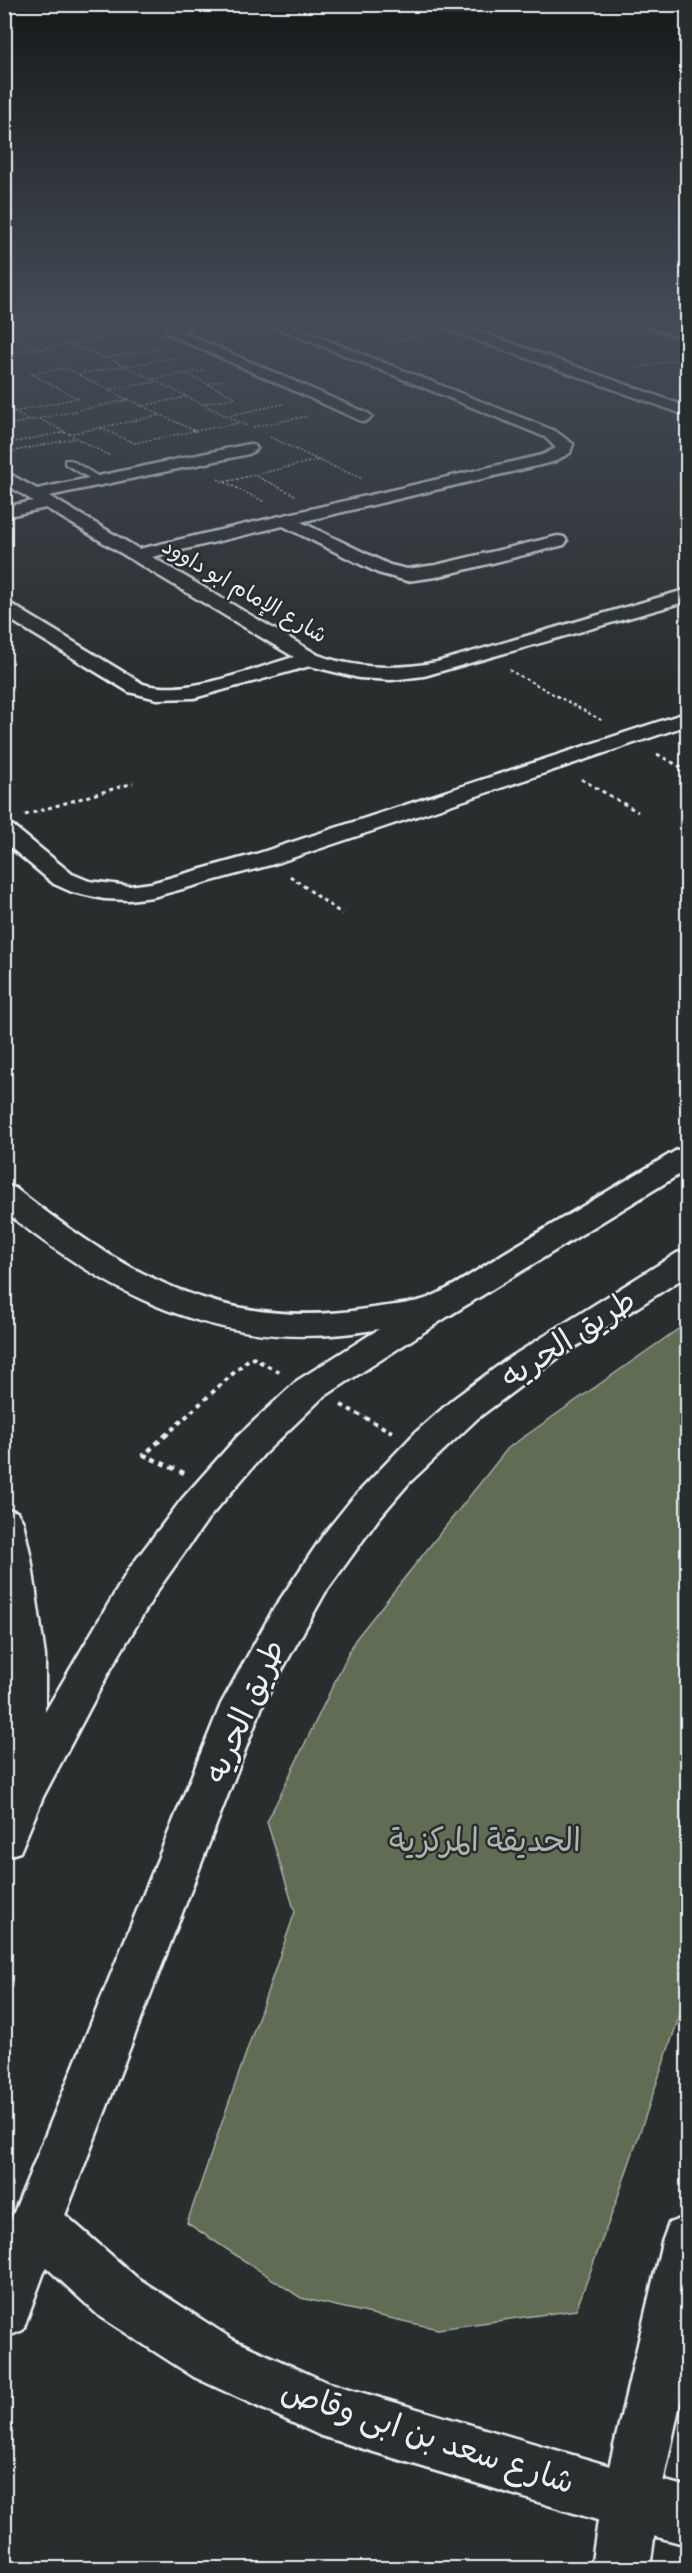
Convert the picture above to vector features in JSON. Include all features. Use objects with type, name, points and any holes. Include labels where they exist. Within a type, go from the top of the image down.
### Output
[{"type":"street","points":[[137,555],[547,459],[564,450],[564,444]]},
{"type":"street","points":[[4,512],[99,480],[249,448]]},
{"type":"street","name":"شارع الإمام ابو داوود","points":[[4,476],[311,659],[331,667],[357,673],[386,675],[415,673],[687,595]]},
{"type":"street","points":[[284,520],[384,569],[407,574],[422,574],[558,542]]},
{"type":"street","points":[[4,608],[147,692],[178,694],[194,692],[311,659]]},
{"type":"street","points":[[10,833],[63,879],[81,887],[104,892],[129,893],[153,890],[265,859],[687,718]]},
{"type":"street","points":[[4,1838],[23,1792],[95,1660],[143,1580],[195,1509],[251,1445],[310,1389],[435,1309],[687,1156]]},
{"type":"street","points":[[4,1195],[48,1231],[120,1278],[170,1301],[216,1316],[271,1324],[325,1325],[435,1309]]},
{"type":"street","name":"طريق الحريه","points":[[4,2311],[36,2223],[242,1704],[273,1643],[306,1587],[342,1536],[381,1489],[422,1447],[465,1409],[510,1374],[687,1260]]},
{"type":"street","points":[[4,1522],[12,1558],[25,1656],[23,1792]]},
{"type":"street","name":"شارع سعد بن ابى وقاص","points":[[36,2223],[117,2296],[213,2358],[321,2408],[630,2502],[687,2516]]},
{"type":"street","points":[[620,2568],[630,2502],[687,2242]]},
{"type":"lane","points":[[68,462],[99,480]]},
{"type":"path","points":[[4,453],[47,444]]},
{"type":"path","points":[[88,444],[140,472]]},
{"type":"path","points":[[285,444],[366,480],[355,483]]},
{"type":"path","points":[[224,482],[318,460]]},
{"type":"path","points":[[254,475],[327,510]]},
{"type":"path","points":[[483,655],[631,737]]},
{"type":"path","points":[[552,762],[638,812]]},
{"type":"path","points":[[10,833],[133,783]]},
{"type":"path","points":[[265,859],[342,914]]},
{"type":"path","points":[[310,1389],[422,1447]]},
{"type":"green space","name":"الحديقة المركزية","points":[[687,1323],[687,1994],[615,2205],[576,2310],[438,2329],[301,2298],[187,2223],[295,1912],[267,1822],[355,1640],[508,1448]]}]
